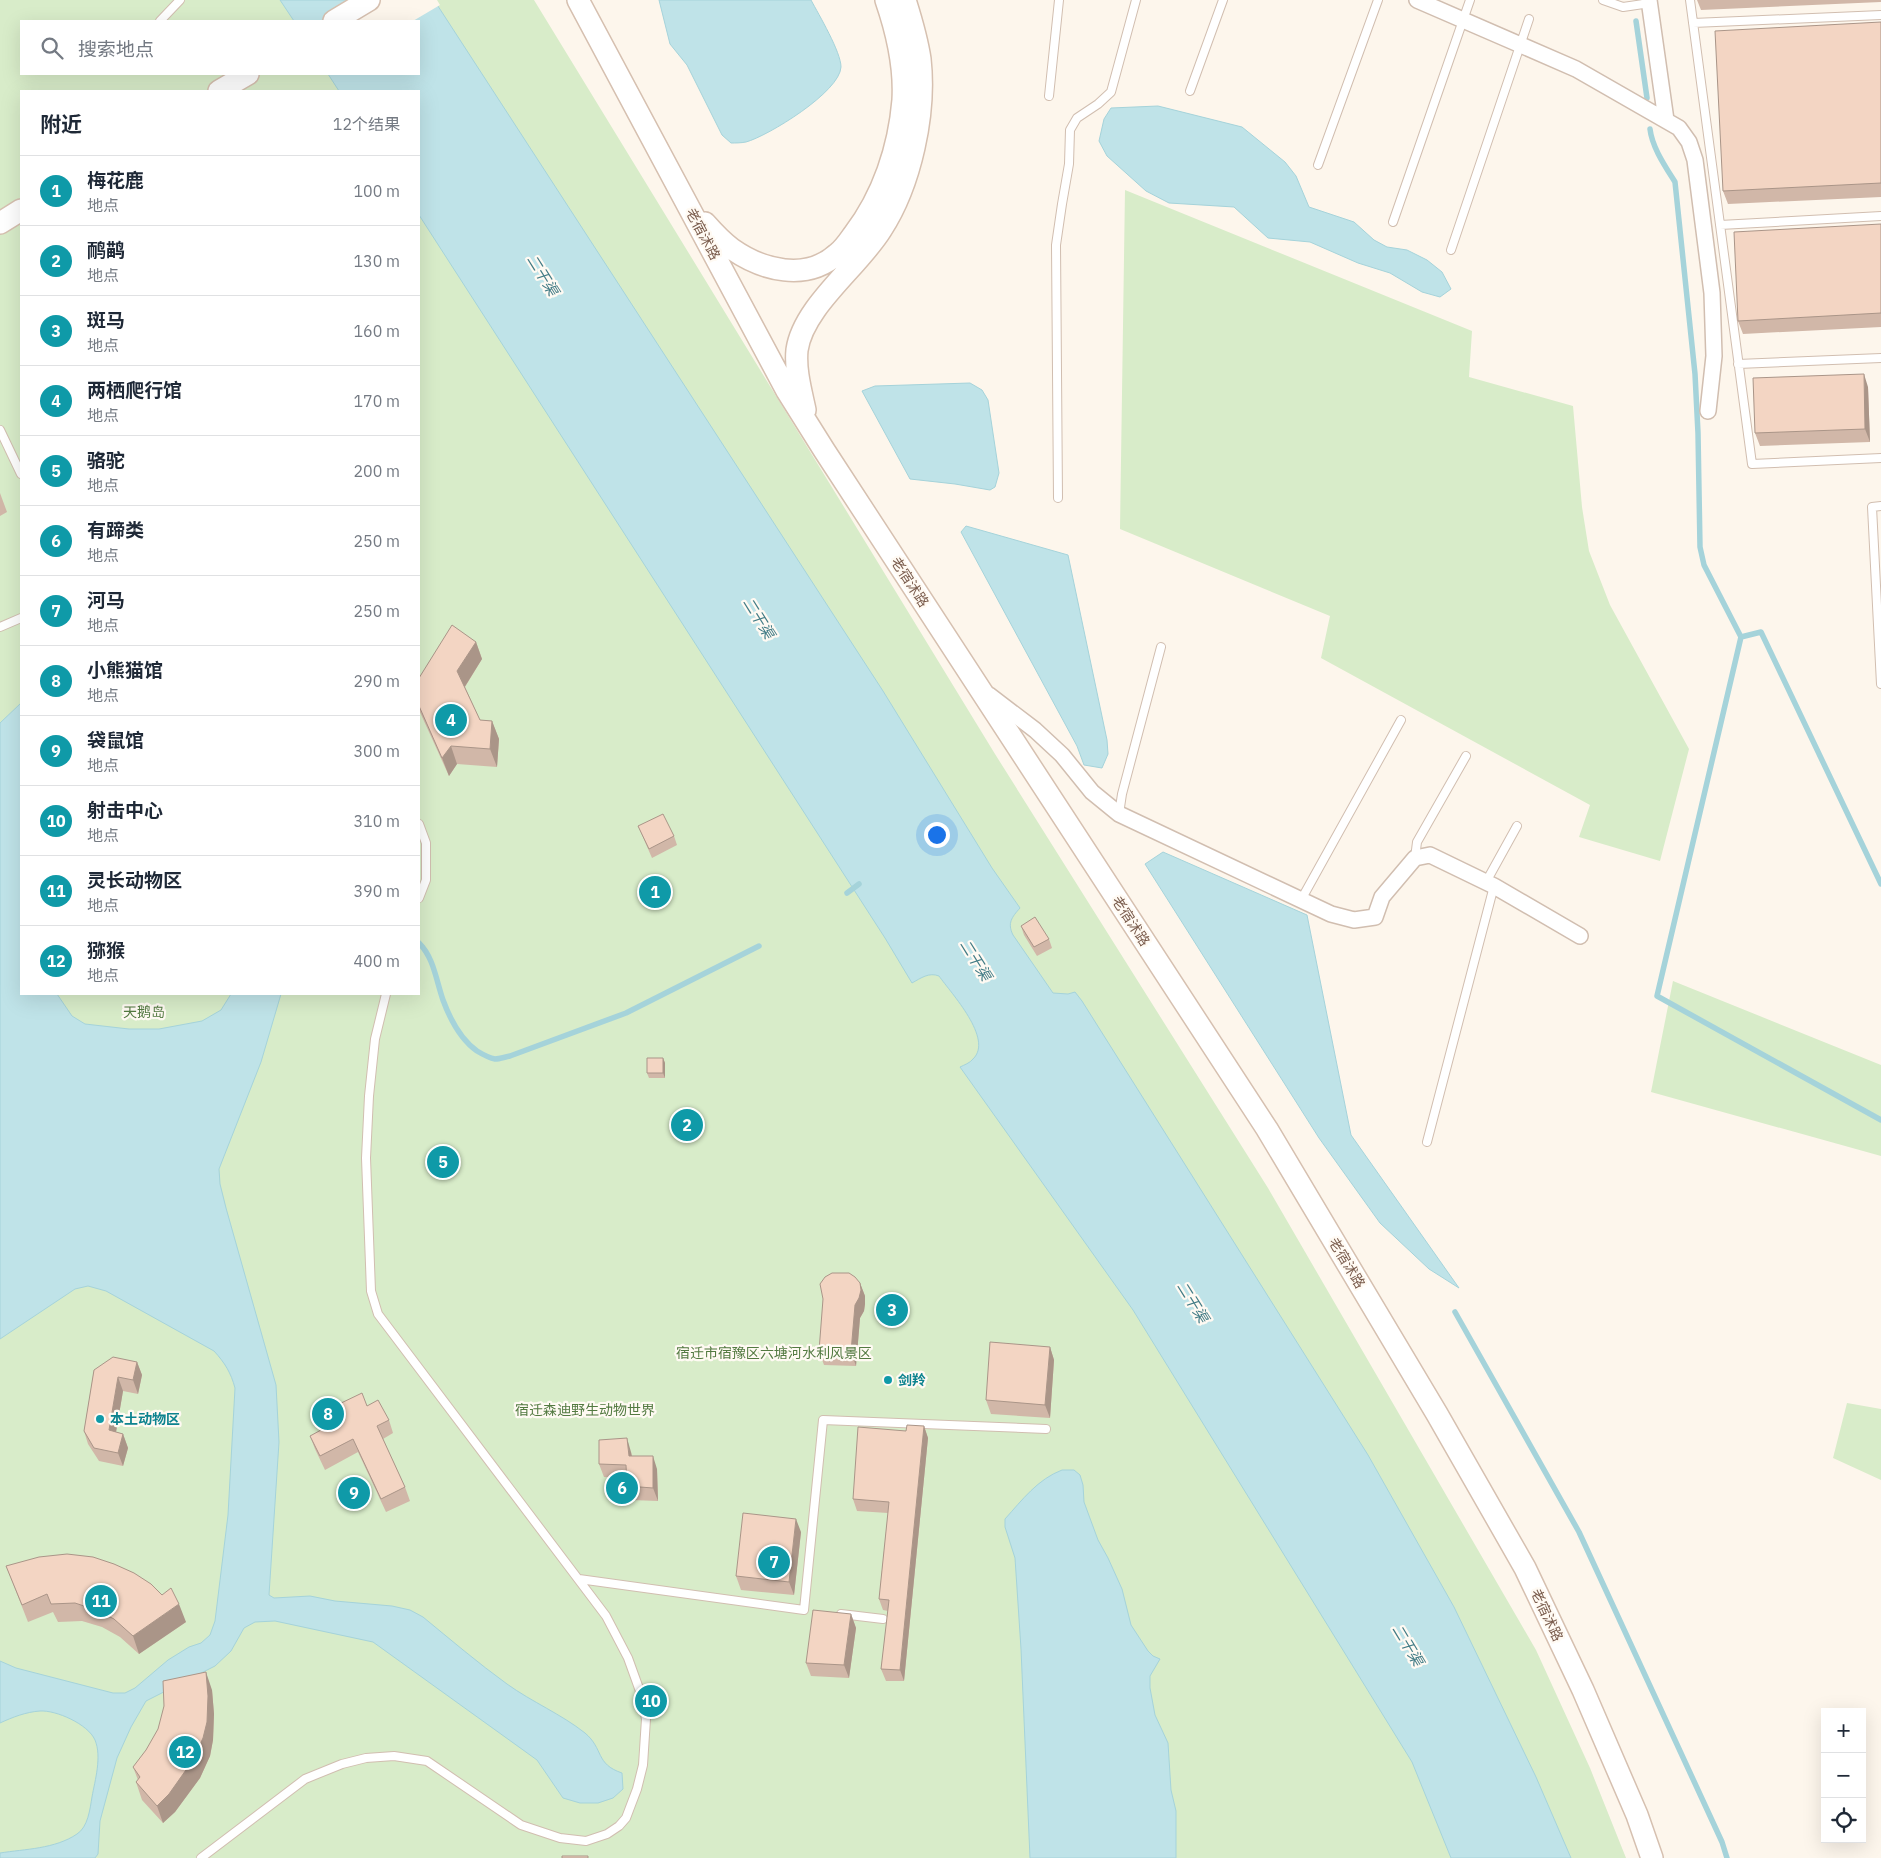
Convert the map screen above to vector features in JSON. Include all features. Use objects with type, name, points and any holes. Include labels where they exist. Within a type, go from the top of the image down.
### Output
[{"type":"main road","points":[[336,20],[369,0]]},
{"type":"main road","name":"老宿沭路","points":[[578,0],[783,382],[808,425],[1267,1129],[1437,1414],[1525,1568],[1583,1690],[1637,1815],[1652,1858]]},
{"type":"main road","points":[[688,206],[724,243],[753,262],[782,270],[794,271],[805,270],[827,262],[837,255],[862,224],[874,204],[889,169],[896,144],[903,100],[902,60],[893,20],[886,0]]},
{"type":"main road","points":[[808,425],[797,371],[797,352],[800,340],[818,306],[881,231],[900,192],[914,148],[921,99],[920,59],[905,0]]},
{"type":"main road","points":[[221,90],[246,75]]},
{"type":"main road","points":[[0,223],[20,211]]},
{"type":"street","points":[[1418,0],[1576,69],[1679,128],[1690,142],[1695,160],[1712,293],[1714,356],[1708,410]]},
{"type":"street","points":[[1649,1],[1666,120]]},
{"type":"street","points":[[980,688],[1035,730],[1062,755],[1092,792],[1119,814],[1331,914],[1354,920],[1375,917],[1382,897],[1415,858],[1430,855],[1490,884],[1580,936]]},
{"type":"lane","points":[[161,20],[180,0]]},
{"type":"lane","points":[[1049,96],[1059,0]]},
{"type":"lane","points":[[1058,498],[1056,245],[1070,164],[1070,130],[1077,118],[1098,104],[1110,92],[1136,0]]},
{"type":"lane","points":[[1190,91],[1223,0]]},
{"type":"lane","points":[[1318,165],[1378,0]]},
{"type":"lane","points":[[1393,222],[1470,0]]},
{"type":"lane","points":[[1603,0],[1623,7],[1649,1]]},
{"type":"lane","points":[[1690,0],[1752,464],[1881,458]]},
{"type":"lane","points":[[1693,23],[1881,15]]},
{"type":"lane","points":[[1450,250],[1529,19]]},
{"type":"lane","points":[[1720,225],[1881,216]]},
{"type":"lane","points":[[1738,364],[1881,358]]},
{"type":"lane","points":[[0,430],[20,472]]},
{"type":"lane","points":[[1881,506],[1872,507],[1881,684]]},
{"type":"lane","points":[[0,627],[20,618]]},
{"type":"lane","points":[[1119,814],[1122,794],[1161,647]]},
{"type":"lane","points":[[1301,900],[1401,720]]},
{"type":"lane","points":[[1415,858],[1417,842],[1466,756]]},
{"type":"lane","points":[[1427,1142],[1490,884],[1517,826]]},
{"type":"lane","points":[[420,827],[426,843],[426,880],[420,895]]},
{"type":"lane","points":[[201,1858],[305,1779],[342,1764],[375,1757],[394,1756],[427,1761],[521,1825],[560,1838],[586,1841],[607,1834],[619,1826],[628,1811],[643,1765],[646,1718],[628,1658],[606,1616],[378,1314],[371,1291],[366,1158],[369,1096],[375,1039],[386,995]]},
{"type":"lane","points":[[804,1610],[823,1420],[1046,1429]]},
{"type":"lane","points":[[579,1579],[814,1611]]},
{"type":"lane","points":[[834,1613],[883,1619]]},
{"type":"green space","name":"宿迁市宿豫区六塘河水利风景区","points":[[0,0],[534,0],[995,754],[1268,1188],[1536,1650],[1590,1768],[1626,1858],[0,1858]]},
{"type":"green space","points":[[1125,190],[1472,331],[1469,377],[1573,406],[1582,507],[1589,551],[1610,605],[1689,749],[1660,861],[1579,837],[1590,805],[1321,658],[1330,616],[1120,529]]},
{"type":"green space","points":[[1673,981],[1881,1065],[1881,1156],[1651,1092]]},
{"type":"green space","points":[[1847,1403],[1881,1409],[1881,1480],[1833,1458]]},
{"type":"water","name":"二干渠","points":[[280,0],[434,0],[883,691],[992,868],[1020,908],[1011,920],[1010,927],[1013,935],[1053,993],[1068,994],[1075,992],[1082,1001],[1368,1455],[1454,1607],[1536,1777],[1571,1858],[1451,1858],[1412,1762],[1133,1310],[960,1067],[972,1060],[978,1050],[975,1028],[961,1004],[939,976],[928,975],[912,983],[885,938],[420,217],[420,90],[338,90],[329,75],[420,75],[420,20],[293,20]]},
{"type":"water","points":[[659,0],[811,0],[840,60],[841,67],[838,77],[816,100],[785,122],[746,142],[731,143],[722,135],[687,65],[670,44]]},
{"type":"water","points":[[1158,106],[1242,127],[1285,162],[1296,176],[1309,207],[1354,222],[1374,240],[1387,247],[1407,250],[1427,260],[1442,272],[1451,289],[1440,297],[1422,292],[1390,273],[1358,263],[1310,242],[1268,238],[1234,207],[1169,203],[1146,191],[1107,156],[1099,141],[1104,119],[1111,108]]},
{"type":"water","points":[[970,383],[982,390],[988,400],[999,473],[995,487],[990,490],[910,479],[862,391],[875,386]]},
{"type":"water","points":[[966,526],[1068,555],[1107,740],[1108,754],[1102,768],[1084,765],[1077,746],[961,532]]},
{"type":"water","points":[[20,704],[20,995],[58,995],[72,1016],[85,1024],[129,1029],[159,1029],[202,1021],[221,1010],[230,995],[281,995],[261,1062],[219,1169],[220,1184],[226,1208],[276,1385],[279,1442],[269,1595],[274,1598],[310,1596],[335,1601],[392,1606],[410,1610],[423,1617],[507,1684],[585,1733],[595,1745],[603,1761],[622,1773],[623,1789],[613,1798],[598,1803],[580,1803],[563,1798],[537,1760],[373,1642],[275,1621],[255,1622],[244,1628],[231,1651],[215,1666],[146,1701],[131,1727],[117,1758],[100,1821],[98,1854],[95,1858],[0,1858],[0,1853],[50,1846],[68,1839],[81,1831],[89,1812],[98,1754],[95,1740],[86,1729],[71,1719],[54,1713],[40,1711],[20,1715],[0,1723],[0,1661],[16,1668],[113,1693],[125,1693],[135,1688],[168,1660],[189,1647],[201,1643],[210,1635],[215,1621],[228,1515],[235,1388],[227,1368],[214,1351],[106,1291],[88,1286],[75,1289],[0,1339],[0,723]]},
{"type":"water","points":[[1163,852],[1307,915],[1351,1135],[1459,1288],[1429,1269],[1380,1223],[1319,1138],[1145,864]]},
{"type":"water","points":[[1062,1470],[1074,1470],[1080,1475],[1083,1485],[1084,1502],[1098,1540],[1122,1589],[1131,1625],[1148,1651],[1160,1659],[1150,1676],[1150,1688],[1155,1715],[1168,1743],[1171,1790],[1176,1811],[1176,1858],[1030,1858],[1015,1558],[1005,1527],[1005,1519],[1038,1484]]},
{"type":"pier","points":[[361,0],[437,0],[440,5],[415,20],[328,20]]},
{"type":"building","points":[[1881,22],[1881,183],[1723,191],[1715,31]]},
{"type":"building","points":[[1881,224],[1881,313],[1738,321],[1734,232]]},
{"type":"building","points":[[1864,374],[1865,429],[1755,433],[1753,378]]},
{"type":"building","points":[[452,625],[476,642],[457,671],[480,720],[492,721],[490,749],[451,746],[442,758],[420,708],[420,676]]},
{"type":"building","points":[[663,814],[674,836],[649,849],[638,826]]},
{"type":"building","points":[[1035,917],[1049,939],[1034,947],[1021,926]]},
{"type":"building","points":[[647,1058],[663,1058],[663,1073],[647,1073]]},
{"type":"building","points":[[832,1273],[849,1273],[860,1283],[861,1290],[855,1305],[851,1352],[819,1351],[823,1299],[820,1284],[825,1277]]},
{"type":"building","points":[[990,1342],[1050,1347],[1045,1405],[986,1400]]},
{"type":"building","points":[[113,1357],[137,1362],[133,1380],[118,1377],[109,1430],[123,1434],[118,1453],[94,1448],[84,1431],[94,1370]]},
{"type":"building","points":[[362,1393],[367,1406],[378,1400],[389,1420],[377,1426],[405,1487],[381,1499],[353,1439],[320,1456],[310,1436],[343,1418],[337,1405]]},
{"type":"building","points":[[907,1425],[924,1426],[900,1670],[881,1669],[889,1600],[879,1599],[889,1502],[853,1499],[858,1427],[906,1431]]},
{"type":"building","points":[[627,1438],[629,1456],[653,1456],[653,1488],[627,1486],[626,1465],[599,1464],[599,1440]]},
{"type":"building","points":[[743,1513],[796,1519],[789,1582],[736,1576]]},
{"type":"building","points":[[67,1554],[93,1557],[114,1564],[134,1573],[151,1584],[162,1595],[171,1588],[179,1604],[133,1636],[114,1619],[96,1610],[75,1603],[51,1604],[47,1594],[22,1605],[6,1566],[39,1557]]},
{"type":"building","points":[[813,1610],[851,1614],[844,1665],[806,1663]]},
{"type":"building","points":[[206,1672],[208,1696],[207,1722],[203,1738],[193,1760],[169,1794],[157,1806],[136,1782],[140,1777],[133,1767],[146,1750],[158,1729],[164,1706],[163,1681]]},
{"type":"building","points":[[562,1856],[588,1856],[588,1858],[562,1858]]},
{"type":"waterway","points":[[1636,21],[1647,98]]},
{"type":"waterway","points":[[1650,129],[1656,149],[1675,182],[1695,374],[1700,547],[1704,565],[1741,637],[1657,996],[1881,1120]]},
{"type":"waterway","points":[[1741,637],[1761,632],[1881,884]]},
{"type":"waterway","points":[[847,893],[859,884]]},
{"type":"waterway","points":[[420,944],[428,955],[443,1000],[456,1028],[477,1051],[495,1059],[510,1056],[626,1013],[759,946]]},
{"type":"waterway","points":[[1455,1312],[1579,1532],[1722,1842],[1727,1858]]},
{"type":"place","name":"两栖爬行馆","points":[[451,720]]},
{"type":"place","name":"梅花鹿","points":[[655,892]]},
{"type":"place","name":"鸸鹋","points":[[687,1125]]},
{"type":"place","name":"骆驼","points":[[443,1162]]},
{"type":"place","name":"斑马","points":[[892,1310]]},
{"type":"place","name":"剑羚","points":[[888,1380]]},
{"type":"place","name":"小熊猫馆","points":[[328,1414]]},
{"type":"place","name":"本土动物区","points":[[100,1419]]},
{"type":"place","name":"有蹄类","points":[[622,1488]]},
{"type":"place","name":"袋鼠馆","points":[[354,1493]]},
{"type":"place","name":"河马","points":[[774,1562]]},
{"type":"place","name":"灵长动物区","points":[[101,1601]]},
{"type":"place","name":"射击中心","points":[[651,1701]]},
{"type":"place","name":"猕猴","points":[[185,1752]]},
{"type":"park label","name":"天鹅岛","points":[[144,1012]]},
{"type":"park label","name":"宿迁森迪野生动物世界","points":[[585,1410]]}]
